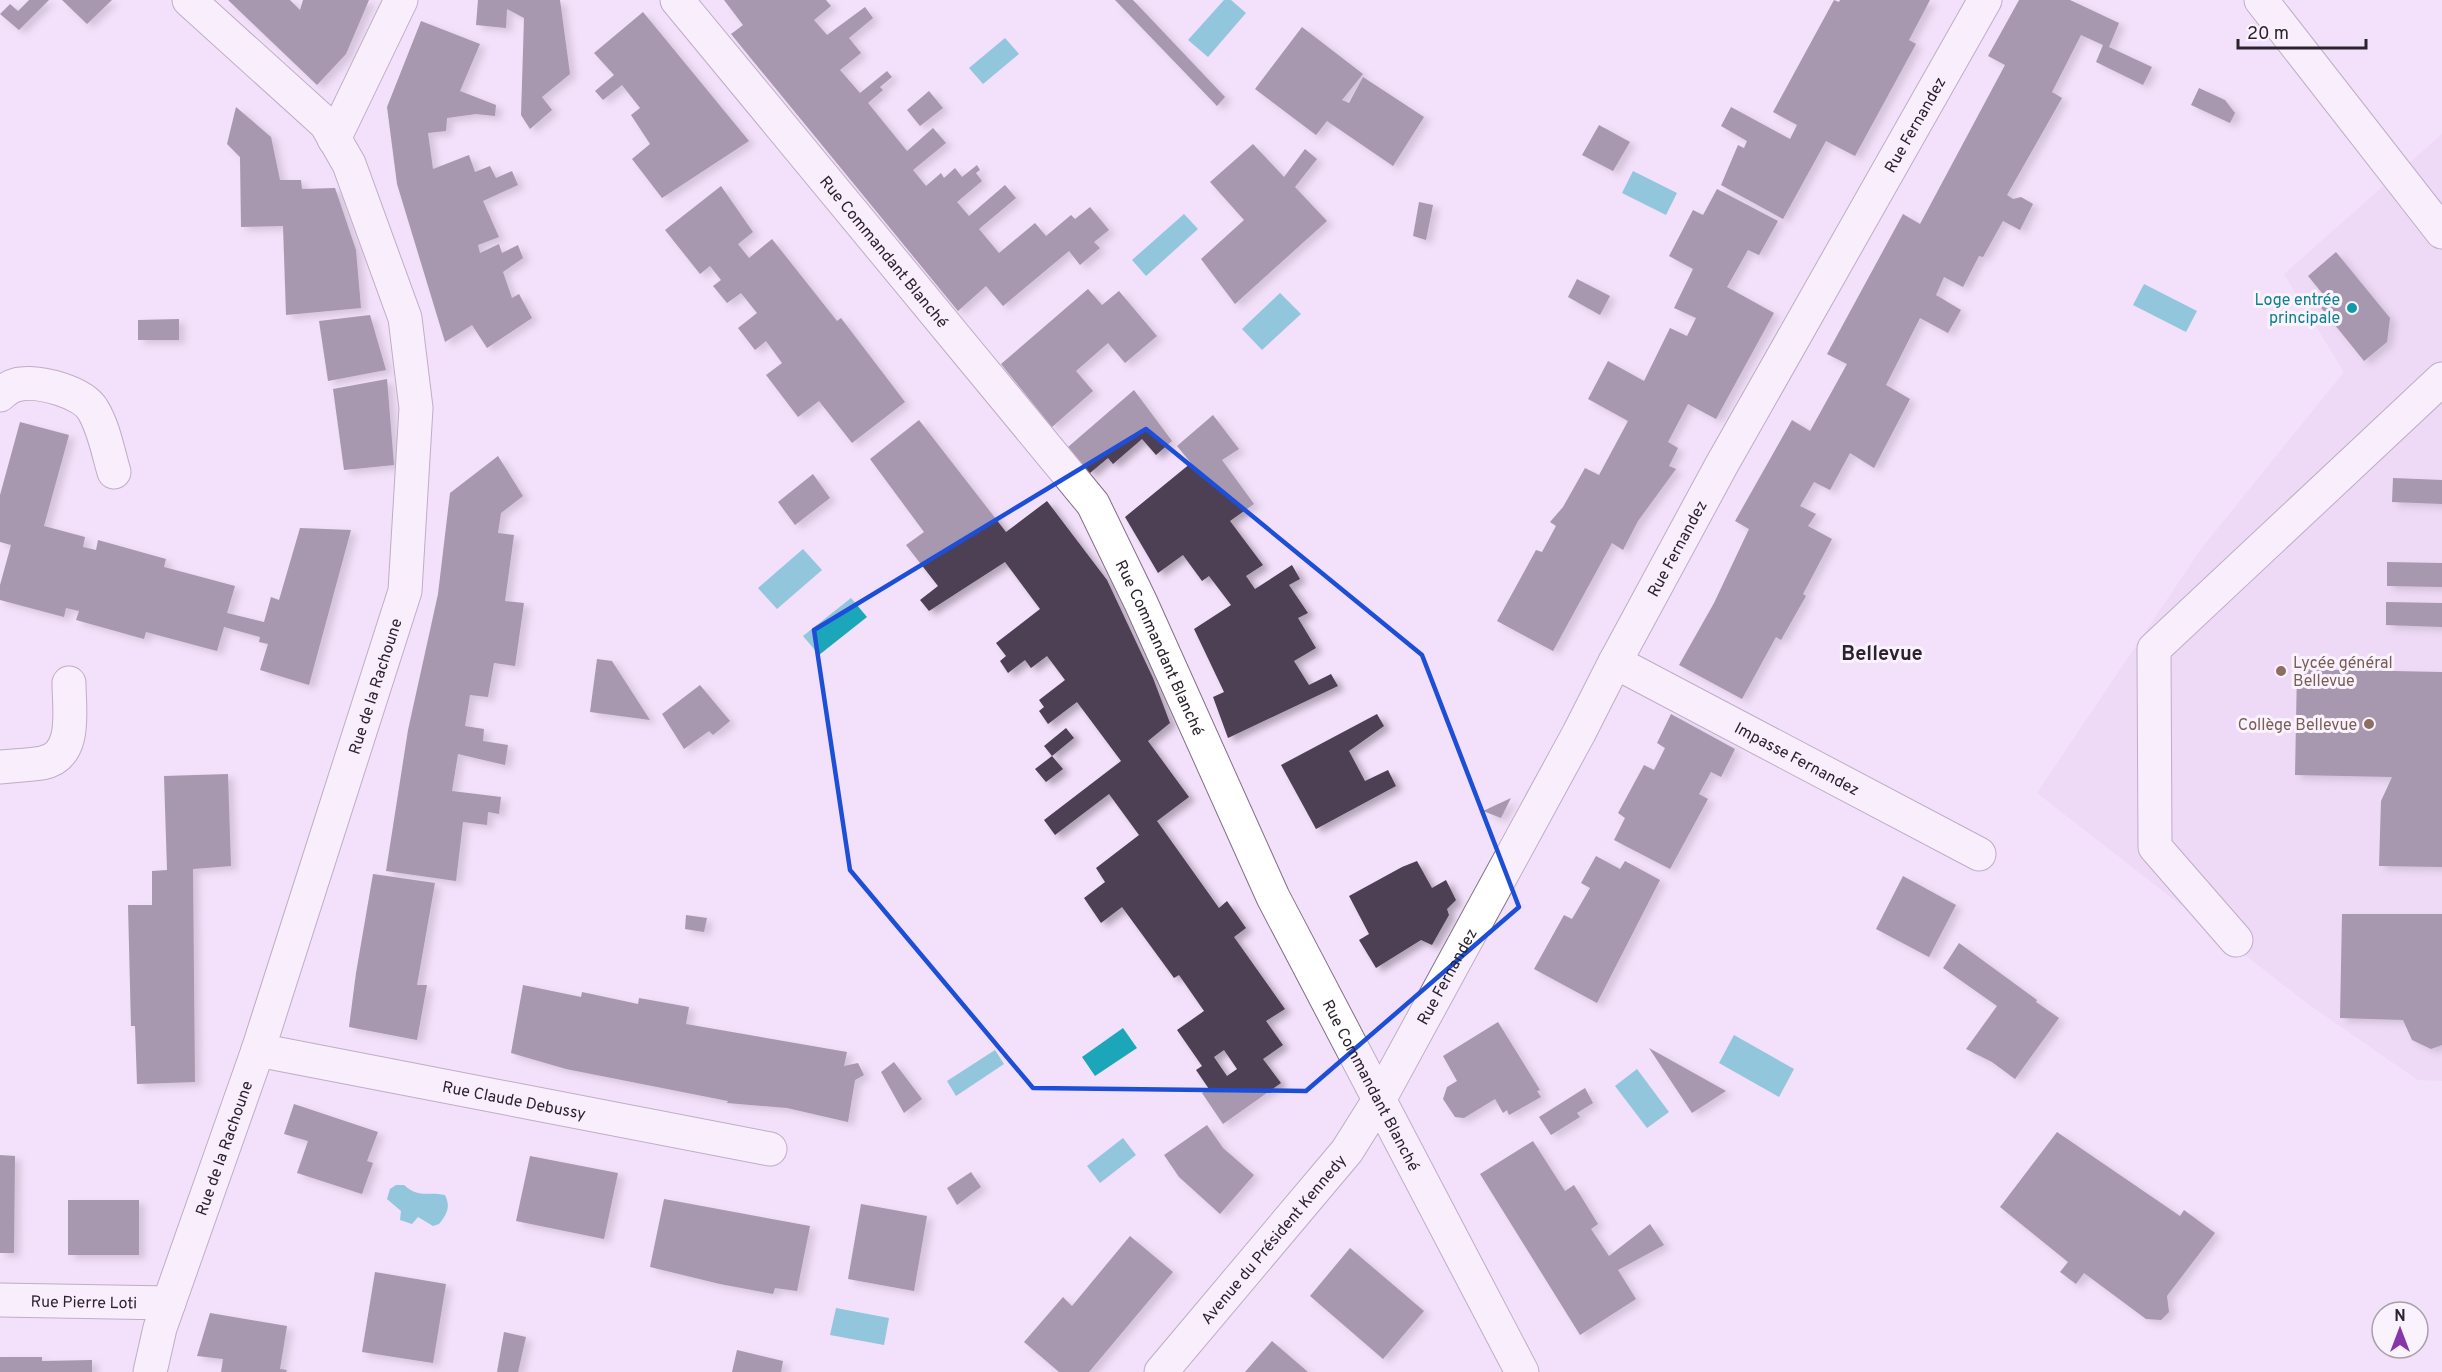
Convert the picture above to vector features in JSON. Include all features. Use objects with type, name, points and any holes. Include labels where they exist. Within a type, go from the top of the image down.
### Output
[{"type":"street","name":"Rue de la Rachoune","points":[[150,1372],[169,1303],[258,1050],[405,591],[416,408],[405,318],[349,164],[326,124],[189,0]]},
{"type":"street","points":[[334,139],[401,0]]},
{"type":"street","name":"Rue Commandant Blanché","points":[[677,0],[1093,504],[1141,603],[1273,897],[1522,1372]]},
{"type":"street","name":"Rue Fernandez","points":[[1378,1100],[1579,734],[1615,662],[1721,466],[1985,0]]},
{"type":"street","points":[[2261,0],[2442,232]]},
{"type":"street","points":[[2236,940],[2155,847],[2154,649],[2442,379]]},
{"type":"street","points":[[0,395],[8,388],[21,384],[43,385],[80,397],[92,408],[114,472]]},
{"type":"street","name":"Impasse Fernandez","points":[[1615,662],[1979,854]]},
{"type":"street","points":[[0,767],[45,762],[61,753],[69,738],[69,682]]},
{"type":"street","name":"Rue Claude Debussy","points":[[258,1050],[770,1149]]},
{"type":"street","name":"Avenue du Président Kennedy","points":[[1161,1372],[1347,1151],[1378,1100]]},
{"type":"street","name":"Rue Pierre Loti","points":[[0,1300],[169,1303]]},
{"type":"highlighted area","points":[[1146,429],[1422,655],[1519,907],[1306,1091],[1033,1088],[850,870],[814,630]]},
{"type":"shaded area","name":"Lycée général Bellevue","points":[[2442,134],[2442,1081],[2418,1080],[2308,1004],[2037,793],[2201,549],[2344,372],[2284,274]]},
{"type":"water","points":[[1224,0],[1231,0],[1246,13],[1208,57],[1188,40]]},
{"type":"water","points":[[1005,38],[1019,54],[983,84],[969,68]]},
{"type":"water","points":[[1633,171],[1677,193],[1666,215],[1622,193]]},
{"type":"water","points":[[1184,214],[1198,229],[1146,276],[1132,260]]},
{"type":"water","points":[[2144,284],[2197,311],[2186,332],[2133,305]]},
{"type":"water","points":[[1280,293],[1301,314],[1262,350],[1242,329]]},
{"type":"water","points":[[803,549],[822,570],[777,609],[758,588]]},
{"type":"water","points":[[851,598],[867,617],[819,655],[803,636]]},
{"type":"water","points":[[1123,1028],[1137,1048],[1095,1076],[1082,1057]]},
{"type":"water","points":[[1734,1035],[1794,1069],[1779,1097],[1719,1063]]},
{"type":"water","points":[[995,1050],[1004,1064],[956,1096],[947,1081]]},
{"type":"water","points":[[1637,1069],[1669,1112],[1647,1128],[1615,1086]]},
{"type":"water","points":[[1123,1138],[1136,1155],[1100,1183],[1087,1166]]},
{"type":"water","points":[[396,1185],[404,1185],[414,1192],[445,1195],[448,1203],[447,1210],[439,1224],[433,1226],[418,1217],[412,1224],[400,1220],[401,1211],[387,1199],[390,1189]]},
{"type":"water","points":[[836,1308],[889,1318],[884,1345],[830,1335]]},
{"type":"building","points":[[29,0],[49,0],[19,30],[0,14],[10,4],[18,11]]},
{"type":"building","points":[[62,0],[112,0],[87,24]]},
{"type":"building","points":[[228,0],[290,0],[300,10],[303,0],[369,0],[346,54],[317,85]]},
{"type":"building","points":[[478,0],[560,0],[570,74],[542,97],[552,110],[530,129],[521,115],[524,18],[507,9],[506,28],[476,25]]},
{"type":"building","points":[[724,0],[826,0],[831,6],[814,20],[827,35],[865,7],[873,18],[849,38],[861,53],[840,70],[860,93],[887,71],[892,77],[880,87],[883,90],[868,103],[907,151],[933,128],[946,143],[913,170],[926,186],[941,173],[944,178],[955,168],[962,177],[977,165],[980,170],[976,173],[982,181],[957,202],[969,216],[1005,185],[1016,198],[979,229],[999,253],[1035,223],[1046,236],[1071,215],[1075,219],[1090,207],[1109,230],[1094,242],[1100,248],[1080,265],[1069,251],[1003,306],[986,286],[958,311],[731,34],[743,25]]},
{"type":"building","points":[[1115,0],[1133,0],[1225,97],[1217,106]]},
{"type":"building","points":[[1834,0],[1839,2],[1840,0],[1930,0],[1909,40],[1916,44],[1855,156],[1826,141],[1783,219],[1721,185],[1738,145],[1744,148],[1747,141],[1721,126],[1731,107],[1790,139],[1797,125],[1773,112]]},
{"type":"building","points":[[2019,0],[2070,0],[2119,23],[2109,47],[2152,67],[2143,85],[2096,62],[2103,45],[2081,35],[2052,92],[2062,98],[2007,195],[2013,199],[2021,197],[2033,204],[2020,230],[2003,221],[1983,257],[1979,256],[1963,287],[1944,277],[1936,295],[1961,310],[1948,333],[1920,318],[1886,385],[1910,399],[1874,468],[1850,453],[1830,490],[1814,482],[1800,506],[1816,514],[1808,526],[1832,539],[1803,594],[1806,596],[1781,640],[1776,637],[1742,699],[1679,665],[1714,603],[1749,529],[1735,521],[1792,420],[1810,431],[1847,364],[1827,354],[1903,214],[1920,224],[2005,65],[1988,56]]},
{"type":"building","points":[[643,12],[749,141],[662,198],[632,159],[650,144],[631,115],[640,108],[622,85],[603,100],[595,91],[614,75],[594,53]]},
{"type":"building","points":[[421,21],[480,44],[460,91],[496,105],[495,116],[476,114],[447,118],[446,131],[428,133],[433,169],[469,155],[475,172],[490,166],[496,178],[512,171],[518,185],[483,201],[499,237],[478,245],[480,253],[499,244],[502,253],[518,245],[523,258],[503,272],[512,298],[519,294],[532,318],[487,348],[472,325],[445,342],[397,184],[387,107]]},
{"type":"building","points":[[1302,27],[1363,74],[1342,100],[1349,103],[1363,77],[1424,117],[1393,166],[1327,121],[1316,135],[1255,89]]},
{"type":"building","points":[[2199,88],[2225,100],[2235,113],[2230,123],[2191,105]]},
{"type":"building","points":[[929,91],[943,108],[920,126],[907,110]]},
{"type":"building","points":[[236,107],[271,137],[280,180],[301,180],[302,189],[335,188],[356,250],[361,308],[286,315],[283,226],[241,227],[240,157],[227,144]]},
{"type":"building","points":[[1599,125],[1630,142],[1613,171],[1582,155]]},
{"type":"building","points":[[1253,144],[1284,177],[1305,149],[1317,159],[1295,187],[1327,221],[1235,304],[1201,259],[1244,220],[1210,182]]},
{"type":"building","points":[[721,186],[753,232],[738,244],[749,258],[772,239],[837,321],[841,318],[905,402],[852,443],[819,401],[798,417],[766,375],[782,363],[766,341],[755,350],[738,328],[757,313],[741,293],[727,303],[713,286],[721,280],[710,266],[700,274],[665,230]]},
{"type":"building","points":[[1717,189],[1778,221],[1759,255],[1748,250],[1727,287],[1774,313],[1716,419],[1688,404],[1668,442],[1678,448],[1669,466],[1676,469],[1638,521],[1623,550],[1612,543],[1553,651],[1497,621],[1536,550],[1542,552],[1556,526],[1550,522],[1563,507],[1585,468],[1599,475],[1628,421],[1588,399],[1608,361],[1644,381],[1670,328],[1687,336],[1696,318],[1674,308],[1693,269],[1669,256],[1693,210],[1703,215]]},
{"type":"building","points":[[1419,202],[1433,205],[1426,240],[1413,236]]},
{"type":"building","name":"Loge entrée principale","points":[[2336,252],[2390,318],[2387,342],[2364,361],[2314,299],[2322,293],[2308,276]]},
{"type":"building","points":[[1577,279],[1610,296],[1600,315],[1568,297]]},
{"type":"building","points":[[1088,289],[1102,305],[1119,291],[1157,336],[1125,363],[1108,343],[1076,371],[1093,391],[1052,427],[1001,364]]},
{"type":"building","points":[[370,315],[386,370],[328,381],[319,321]]},
{"type":"building","points":[[179,319],[179,340],[138,340],[138,320]]},
{"type":"building","points":[[387,379],[394,465],[344,470],[333,389]]},
{"type":"building","points":[[1134,390],[1172,441],[1156,455],[1142,439],[1113,464],[1108,458],[1090,473],[1068,447]]},
{"type":"building","points":[[1213,415],[1239,449],[1222,460],[1254,504],[1230,521],[1263,565],[1246,576],[1255,589],[1292,565],[1300,579],[1289,585],[1308,613],[1298,618],[1316,648],[1294,661],[1309,685],[1331,674],[1338,686],[1228,738],[1213,697],[1224,692],[1194,629],[1231,605],[1209,576],[1202,581],[1183,555],[1158,573],[1125,517],[1191,463],[1177,446]]},
{"type":"building","points":[[919,420],[1006,532],[1047,501],[1107,580],[1153,678],[1170,723],[1148,741],[1189,797],[1157,821],[1219,908],[1227,901],[1246,928],[1234,937],[1285,1009],[1266,1021],[1283,1045],[1263,1059],[1281,1083],[1223,1124],[1202,1093],[1209,1089],[1196,1070],[1202,1066],[1177,1030],[1204,1011],[1179,975],[1174,978],[1122,907],[1101,923],[1084,898],[1105,882],[1096,868],[1139,835],[1109,794],[1055,835],[1044,820],[1121,761],[1077,702],[1048,724],[1039,711],[1044,707],[1039,700],[1065,680],[1047,656],[1031,668],[1025,660],[1008,673],[1000,661],[1006,656],[996,643],[1040,609],[1005,562],[929,611],[920,600],[938,586],[906,545],[924,532],[870,459]],"holes":[[[1224,1050],[1237,1069],[1227,1076],[1214,1057]]]},
{"type":"building","points":[[20,422],[69,435],[44,526],[85,537],[83,547],[96,550],[98,540],[166,559],[164,567],[235,586],[227,613],[264,622],[271,597],[279,600],[300,528],[351,530],[309,685],[260,670],[268,644],[259,642],[260,637],[224,627],[217,651],[146,632],[144,639],[76,620],[79,611],[66,608],[64,617],[0,600],[0,585],[11,545],[0,542],[0,495]]},
{"type":"building","points":[[498,456],[523,496],[501,513],[498,533],[514,535],[505,601],[524,603],[515,666],[494,663],[488,697],[470,695],[465,726],[484,729],[483,741],[508,745],[505,765],[458,754],[452,791],[501,797],[499,814],[488,812],[487,825],[463,822],[456,881],[386,871],[408,730],[438,594],[450,493]]},
{"type":"building","points":[[813,474],[830,498],[795,525],[778,502]]},
{"type":"building","points":[[2393,478],[2442,480],[2442,504],[2392,502]]},
{"type":"building","points":[[2387,562],[2442,563],[2442,587],[2387,586]]},
{"type":"building","points":[[2386,602],[2442,603],[2442,627],[2386,625]]},
{"type":"building","points":[[597,659],[612,661],[650,720],[590,712]]},
{"type":"building","name":"Collège Bellevue","points":[[2297,669],[2442,672],[2442,867],[2379,866],[2381,801],[2392,777],[2295,775]]},
{"type":"building","points":[[700,685],[730,721],[713,735],[709,731],[684,749],[662,714]]},
{"type":"building","points":[[1377,714],[1384,726],[1349,751],[1365,781],[1388,770],[1396,786],[1316,829],[1281,765]]},
{"type":"building","points":[[1671,714],[1735,749],[1721,777],[1711,772],[1699,794],[1708,799],[1670,869],[1614,840],[1625,818],[1618,813],[1644,765],[1654,770],[1665,748],[1657,743]]},
{"type":"building","points":[[1066,728],[1074,738],[1052,756],[1044,746]]},
{"type":"building","points":[[1052,756],[1063,769],[1046,782],[1035,769]]},
{"type":"building","points":[[228,774],[231,866],[193,869],[195,1082],[137,1084],[135,1026],[131,1026],[128,905],[152,905],[152,871],[167,870],[164,776]]},
{"type":"building","points":[[1511,798],[1501,818],[1483,811]]},
{"type":"building","points":[[1596,856],[1620,869],[1625,861],[1660,880],[1597,1003],[1534,969],[1564,915],[1572,919],[1590,888],[1581,883]]},
{"type":"building","points":[[1417,861],[1432,888],[1446,880],[1456,900],[1447,909],[1449,915],[1432,945],[1421,940],[1376,968],[1359,940],[1369,934],[1349,896]]},
{"type":"building","points":[[373,874],[435,883],[417,985],[427,985],[417,1040],[349,1027]]},
{"type":"building","points":[[1903,876],[1956,905],[1929,957],[1876,929]]},
{"type":"building","points":[[2342,914],[2442,914],[2442,1045],[2431,1049],[2412,1040],[2403,1020],[2340,1018]]},
{"type":"building","points":[[686,915],[707,918],[704,932],[685,929]]},
{"type":"building","points":[[1959,943],[2059,1018],[2015,1079],[1992,1062],[1966,1049],[1997,1006],[1943,968]]},
{"type":"building","points":[[523,985],[581,997],[582,992],[638,1004],[639,998],[689,1007],[686,1024],[847,1052],[844,1066],[858,1063],[864,1075],[855,1080],[848,1122],[787,1108],[727,1103],[728,1101],[566,1069],[511,1053]]},
{"type":"building","points":[[1498,1022],[1540,1090],[1537,1091],[1541,1097],[1509,1115],[1507,1110],[1503,1113],[1495,1099],[1464,1118],[1455,1117],[1443,1099],[1447,1087],[1457,1081],[1443,1056]]},
{"type":"building","points":[[1649,1048],[1726,1091],[1692,1113]]},
{"type":"building","points":[[894,1062],[922,1099],[904,1113],[881,1072]]},
{"type":"building","points":[[1585,1088],[1593,1103],[1577,1113],[1580,1117],[1551,1135],[1539,1117]]},
{"type":"building","points":[[294,1104],[378,1132],[367,1161],[373,1163],[362,1194],[297,1173],[308,1141],[284,1134]]},
{"type":"building","points":[[1207,1125],[1223,1148],[1254,1175],[1220,1214],[1179,1177],[1164,1155]]},
{"type":"building","points":[[2057,1132],[2180,1216],[2184,1210],[2215,1233],[2167,1296],[2169,1312],[2161,1320],[2146,1319],[2084,1273],[2076,1284],[2060,1272],[2068,1262],[2000,1207]]},
{"type":"building","points":[[1533,1141],[1565,1191],[1574,1185],[1598,1224],[1591,1229],[1609,1256],[1650,1224],[1664,1245],[1618,1270],[1636,1299],[1580,1335],[1480,1174]]},
{"type":"building","points":[[0,1155],[15,1156],[14,1253],[0,1253]]},
{"type":"building","points":[[530,1156],[618,1173],[604,1239],[516,1221]]},
{"type":"building","points":[[971,1172],[981,1187],[957,1205],[947,1188]]},
{"type":"building","points":[[664,1199],[810,1226],[797,1291],[775,1288],[773,1294],[650,1267]]},
{"type":"building","points":[[68,1200],[139,1200],[139,1255],[68,1255]]},
{"type":"building","points":[[861,1204],[927,1216],[914,1291],[848,1279]]},
{"type":"building","points":[[1130,1236],[1173,1272],[1089,1372],[1059,1372],[1024,1342],[1063,1297],[1072,1306]]},
{"type":"building","points":[[1350,1248],[1424,1311],[1383,1359],[1310,1296]]},
{"type":"building","points":[[375,1272],[446,1284],[433,1363],[362,1352]]},
{"type":"building","points":[[210,1313],[287,1326],[280,1369],[287,1370],[286,1372],[221,1372],[223,1359],[197,1356]]},
{"type":"building","points":[[504,1332],[526,1337],[518,1372],[497,1372]]},
{"type":"building","points":[[1272,1341],[1308,1372],[1245,1372]]},
{"type":"building","points":[[737,1350],[783,1361],[781,1372],[732,1372]]},
{"type":"building","points":[[0,1357],[42,1357],[42,1361],[92,1360],[92,1372],[0,1372]]},
{"type":"place","name":"Loge entrée principale","points":[[2352,308]]},
{"type":"place","name":"Lycée général Bellevue","points":[[2281,671]]},
{"type":"place","name":"Collège Bellevue","points":[[2369,724]]},
{"type":"district","name":"Bellevue","points":[[1882,653]]}]
